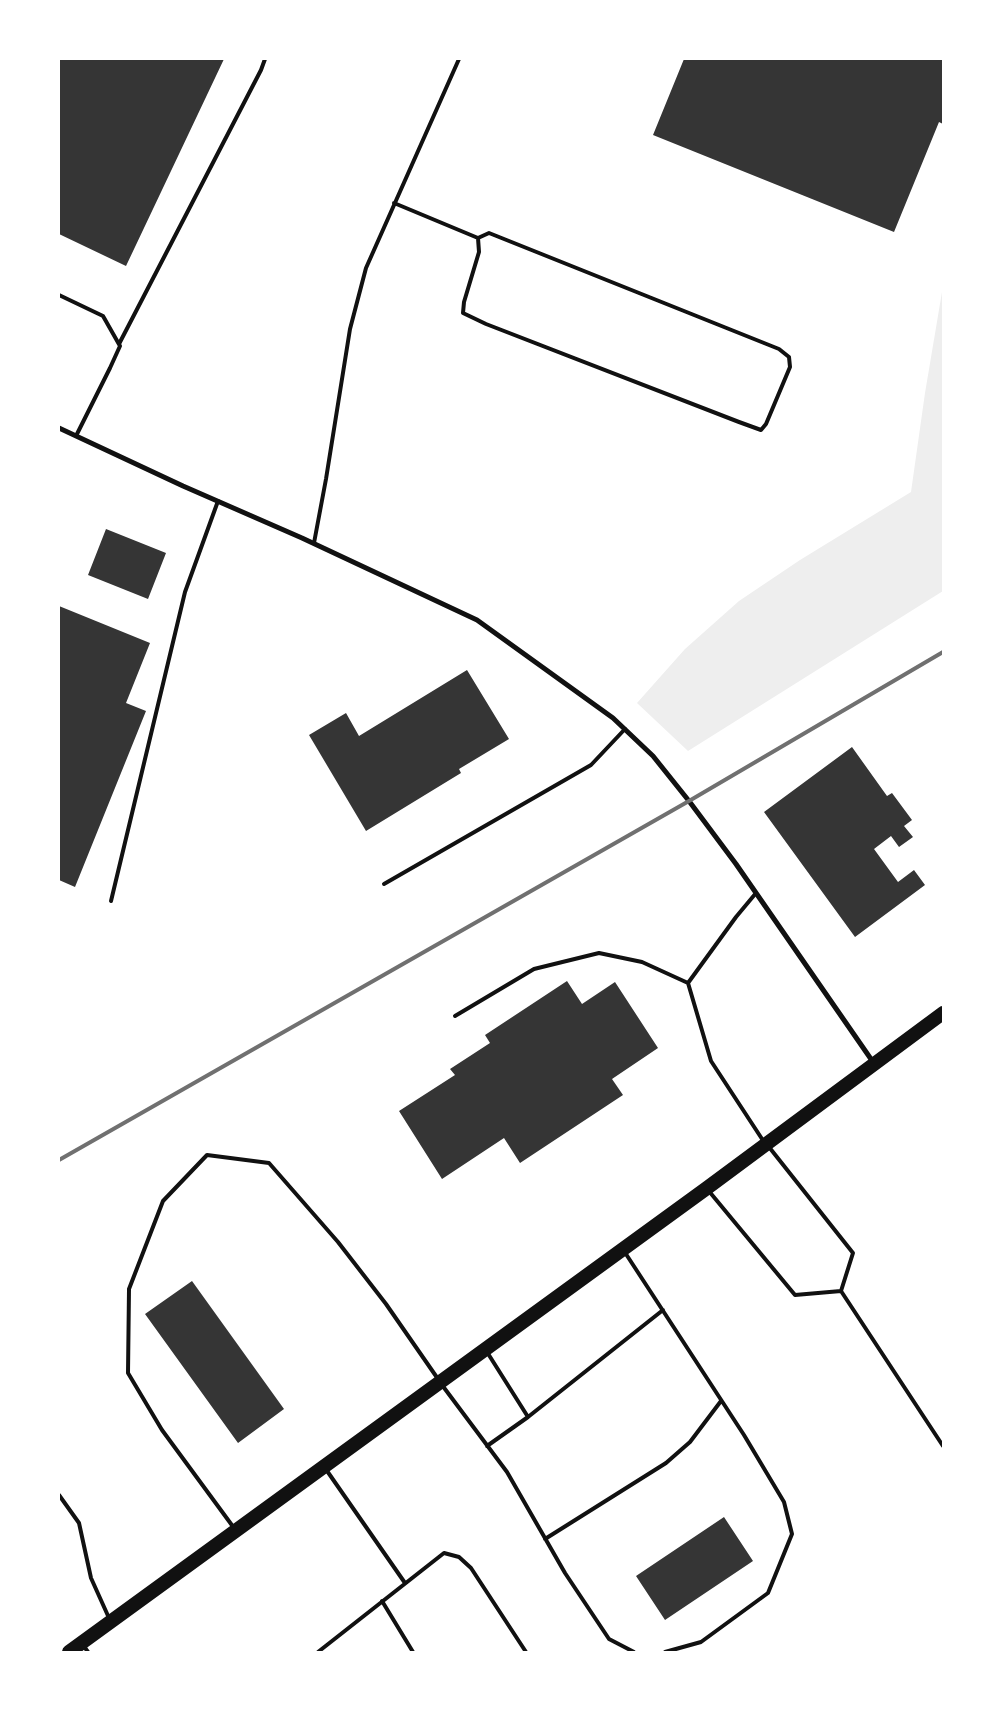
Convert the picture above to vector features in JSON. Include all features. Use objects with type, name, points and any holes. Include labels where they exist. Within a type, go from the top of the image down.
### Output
[{"type":"highway","points":[[69,1652],[85,1648],[111,1622],[486,1350],[943,1014]]},
{"type":"street","points":[[59,428],[314,543],[477,620],[613,718],[653,756],[736,864],[874,1065]]},
{"type":"lane","points":[[76,436],[110,368],[120,346],[119,344],[265,59]]},
{"type":"lane","points":[[314,543],[350,329],[366,268],[458,59]]},
{"type":"lane","points":[[394,203],[478,238],[489,233],[779,349],[789,357],[790,367],[766,424],[761,430],[463,314],[464,302],[480,252],[478,238]]},
{"type":"lane","points":[[59,295],[103,316],[119,344]]},
{"type":"lane","points":[[111,901],[185,592],[218,501]]},
{"type":"lane","points":[[384,884],[591,765],[625,728]]},
{"type":"lane","points":[[688,983],[756,893]]},
{"type":"lane","points":[[455,1016],[534,969],[599,953],[642,962],[688,983],[711,1061],[766,1144],[853,1253],[842,1291],[943,1446]]},
{"type":"lane","points":[[236,1532],[162,1430],[128,1373],[129,1290],[163,1201],[206,1155],[269,1163],[338,1242],[386,1304],[440,1382],[507,1472],[565,1573],[609,1640],[634,1652]]},
{"type":"lane","points":[[707,1188],[795,1295],[842,1291]]},
{"type":"lane","points":[[623,1249],[744,1435],[784,1502],[792,1534],[768,1593],[701,1642],[665,1652]]},
{"type":"lane","points":[[487,1446],[528,1417],[662,1310]]},
{"type":"lane","points":[[486,1350],[528,1417]]},
{"type":"lane","points":[[545,1539],[666,1463],[690,1442],[721,1401]]},
{"type":"lane","points":[[324,1468],[405,1584]]},
{"type":"lane","points":[[59,1495],[79,1523],[91,1578],[111,1622]]},
{"type":"lane","points":[[318,1652],[444,1553],[459,1557],[471,1568],[526,1652]]},
{"type":"lane","points":[[382,1601],[413,1652]]},
{"type":"shaded area","points":[[943,286],[943,591],[688,751],[637,703],[685,649],[739,601],[800,560],[911,492]]},
{"type":"building","points":[[59,59],[224,59],[126,266],[59,234]]},
{"type":"building","points":[[684,59],[943,59],[943,124],[939,122],[894,232],[653,135]]},
{"type":"building","points":[[106,529],[166,553],[148,599],[88,575]]},
{"type":"building","points":[[59,606],[150,643],[126,703],[146,711],[75,887],[59,880]]},
{"type":"building","points":[[467,670],[509,739],[459,769],[461,773],[366,831],[309,735],[346,713],[359,736]]},
{"type":"building","points":[[852,747],[887,796],[892,793],[912,820],[904,826],[913,837],[899,847],[891,836],[874,849],[898,882],[914,870],[925,885],[855,937],[764,812]]},
{"type":"building","points":[[567,981],[582,1004],[615,982],[658,1048],[612,1079],[623,1095],[520,1163],[504,1138],[442,1179],[399,1111],[455,1075],[450,1069],[490,1043],[485,1035]]},
{"type":"building","points":[[192,1281],[284,1409],[238,1443],[145,1314]]},
{"type":"building","points":[[724,1517],[753,1561],[665,1620],[636,1576]]},
{"type":"railway","points":[[59,1160],[689,801],[943,652]]}]
